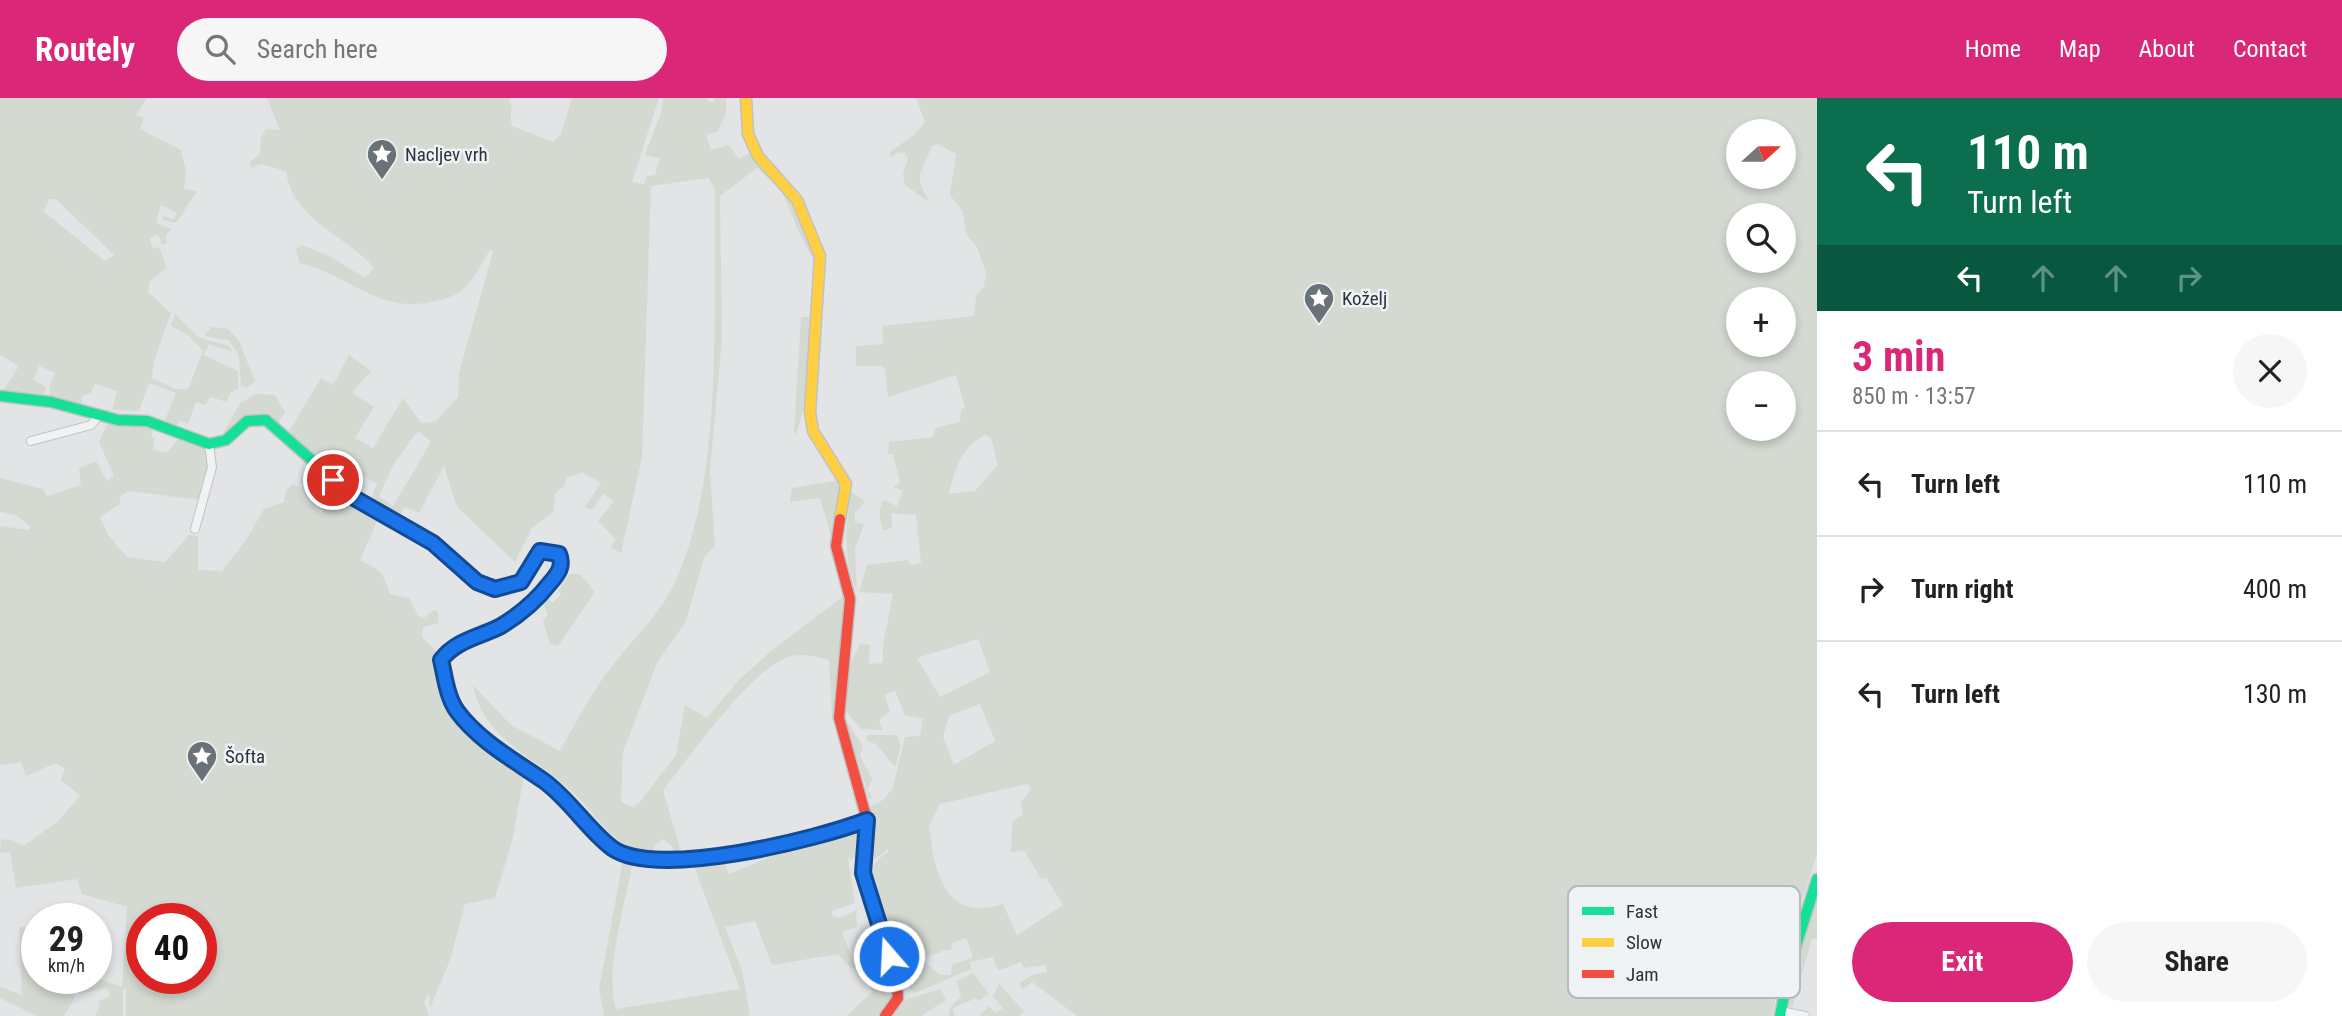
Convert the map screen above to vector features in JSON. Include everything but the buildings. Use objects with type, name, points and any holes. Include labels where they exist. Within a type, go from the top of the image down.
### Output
[{"type":"street","points":[[746,98],[748,134],[758,156],[797,200],[820,256],[810,411],[813,431],[846,484],[836,546],[850,599],[839,718],[867,820],[863,873],[896,978],[898,998],[885,1016]]},
{"type":"street","points":[[0,396],[51,402],[118,420],[147,421],[209,444],[226,440],[247,421],[266,420],[286,434],[356,499],[424,536],[470,577],[495,589],[521,582],[540,551],[559,554],[562,562],[558,574],[532,605],[500,626],[449,650],[441,660],[450,697],[466,720],[499,750],[546,783],[614,850],[661,860],[716,858],[867,820]]},
{"type":"street","points":[[31,440],[91,425],[99,415]]},
{"type":"street","points":[[195,529],[212,467],[209,444]]},
{"type":"street","points":[[1800,933],[1817,879]]},
{"type":"street","points":[[1780,1013],[1805,1016]]},
{"type":"shaded area","points":[[0,98],[147,98],[136,115],[144,118],[140,129],[181,150],[186,171],[184,189],[197,191],[176,223],[163,220],[162,215],[174,220],[177,213],[161,205],[156,223],[172,229],[166,235],[167,243],[162,245],[158,234],[149,238],[153,249],[159,247],[167,268],[150,281],[148,292],[171,313],[154,361],[152,378],[176,389],[188,389],[203,351],[188,335],[171,326],[175,314],[198,337],[229,346],[233,352],[209,344],[204,355],[238,371],[238,389],[230,393],[227,402],[210,397],[205,405],[196,402],[188,424],[181,421],[173,428],[163,425],[176,393],[149,383],[139,411],[112,410],[117,391],[95,384],[91,393],[82,396],[81,407],[51,400],[49,388],[55,373],[39,366],[33,380],[46,387],[43,397],[1,394],[19,366],[0,355]],"holes":[[[50,199],[56,199],[114,255],[105,261],[43,211]]]},
{"type":"shaded area","points":[[267,98],[509,98],[512,126],[553,142],[561,134],[572,98],[659,98],[632,182],[644,184],[647,176],[655,175],[660,158],[645,155],[662,110],[663,98],[706,98],[712,103],[715,98],[726,98],[726,113],[718,131],[706,135],[711,150],[729,145],[739,159],[753,151],[786,191],[805,222],[815,255],[815,272],[813,259],[782,191],[757,168],[720,196],[722,338],[710,471],[715,546],[704,557],[686,621],[657,663],[623,752],[621,802],[633,807],[640,802],[676,755],[685,705],[707,718],[739,680],[771,651],[846,594],[836,722],[832,719],[829,660],[806,655],[792,656],[759,676],[723,714],[663,790],[683,858],[677,859],[672,846],[663,839],[654,846],[656,858],[615,838],[569,789],[498,733],[487,719],[473,685],[511,725],[560,751],[600,682],[671,590],[689,547],[701,499],[708,448],[714,342],[715,191],[709,178],[651,186],[642,457],[621,553],[611,547],[616,540],[598,521],[614,501],[603,494],[592,510],[585,507],[601,483],[582,472],[567,478],[564,486],[555,494],[553,512],[532,528],[515,562],[457,507],[444,466],[419,513],[404,507],[399,519],[370,501],[377,484],[356,471],[353,475],[344,468],[335,478],[327,471],[341,463],[321,464],[288,433],[321,378],[333,385],[349,355],[371,371],[352,393],[374,407],[355,438],[373,448],[403,398],[421,423],[435,422],[458,397],[459,373],[493,252],[490,250],[474,277],[462,290],[450,297],[426,303],[392,302],[299,263],[296,249],[302,245],[331,257],[365,278],[374,268],[321,225],[298,202],[290,188],[286,171],[261,164],[251,168],[250,162],[260,154],[261,137],[266,129],[280,130]],"holes":[[[418,431],[431,442],[393,506],[379,496],[395,462]]]},
{"type":"shaded area","points":[[916,98],[1817,98],[1817,854],[1800,908],[1800,886],[1568,886],[1568,998],[1776,998],[1772,1016],[1077,1016],[1032,982],[1022,990],[1020,983],[1032,975],[1047,972],[1046,965],[1024,968],[1021,962],[998,971],[993,957],[970,962],[971,969],[915,993],[910,989],[905,973],[925,962],[940,975],[951,975],[952,965],[973,957],[966,938],[952,943],[951,950],[941,950],[940,953],[926,956],[909,939],[886,934],[873,900],[869,879],[871,869],[888,849],[871,862],[867,876],[869,831],[875,822],[869,807],[883,800],[893,788],[905,737],[920,736],[923,719],[905,715],[895,691],[885,695],[890,712],[879,720],[882,730],[861,729],[844,709],[847,671],[860,644],[870,645],[869,664],[883,663],[883,645],[893,594],[859,592],[867,565],[908,560],[910,565],[921,563],[916,515],[891,513],[892,528],[883,530],[880,511],[884,500],[897,506],[903,491],[893,487],[900,483],[893,454],[888,454],[889,442],[933,437],[935,428],[960,422],[961,409],[965,408],[956,375],[888,397],[885,369],[881,366],[856,366],[856,346],[883,344],[882,326],[974,316],[976,296],[984,287],[986,272],[977,247],[966,234],[963,212],[950,195],[956,154],[938,144],[932,146],[920,174],[920,183],[929,202],[905,185],[903,174],[908,159],[905,153],[899,152],[890,157],[890,152],[914,135],[925,122]],"holes":[[[985,435],[991,438],[998,465],[975,491],[949,494],[957,467],[965,453]],[[978,639],[990,672],[940,697],[917,658]],[[980,704],[995,741],[954,765],[943,737],[949,716]],[[1027,784],[1031,789],[1021,803],[1023,814],[1012,822],[1011,852],[1024,850],[1041,879],[1046,878],[1063,905],[1017,935],[1003,904],[983,908],[967,906],[955,899],[946,889],[934,859],[929,825],[940,804]]]},
{"type":"shaded area","points":[[801,317],[813,317],[813,322],[809,322],[813,329],[807,398],[796,434],[794,432]]},
{"type":"shaded area","points":[[212,327],[228,329],[239,341],[255,381],[249,387],[241,386],[239,356],[229,340],[204,336]]},
{"type":"shaded area","points":[[257,394],[275,395],[285,412],[277,425],[258,416],[219,441],[240,403]]},
{"type":"shaded area","points":[[109,421],[154,426],[151,437],[155,439],[153,450],[167,453],[181,435],[204,447],[211,461],[200,500],[129,491],[119,497],[121,503],[100,517],[108,535],[127,557],[165,562],[189,535],[198,536],[198,570],[222,571],[246,540],[264,509],[284,502],[286,491],[293,484],[299,487],[303,499],[322,514],[322,470],[379,517],[360,560],[381,573],[390,594],[409,598],[418,615],[424,618],[434,610],[438,612],[438,623],[423,627],[422,637],[444,658],[461,714],[525,771],[512,841],[495,898],[465,904],[450,960],[430,1008],[429,993],[424,1002],[429,1016],[126,1016],[126,994],[217,994],[217,903],[126,903],[126,907],[82,894],[77,879],[16,888],[10,852],[0,853],[1,840],[9,839],[23,846],[57,822],[80,796],[61,780],[65,769],[56,763],[26,776],[21,762],[0,765],[0,526],[29,530],[30,526],[16,515],[0,512],[0,478],[43,489],[47,496],[81,485],[79,468],[96,461],[107,481],[114,476],[99,442]]},
{"type":"shaded area","points":[[840,480],[833,542],[820,498],[790,502],[792,488]]},
{"type":"shaded area","points":[[851,491],[865,502],[855,513],[855,522],[864,524],[855,549],[857,591],[847,553]]},
{"type":"shaded area","points":[[569,574],[580,574],[595,592],[558,646],[550,644],[543,621],[548,615],[543,604],[544,596],[553,603],[561,594],[558,591]]},
{"type":"shaded area","points":[[844,717],[863,746],[860,755],[872,779],[868,790],[872,797],[870,800]]},
{"type":"shaded area","points":[[868,735],[897,735],[901,746],[895,767],[876,744],[866,741]]},
{"type":"shaded area","points":[[859,828],[860,858],[848,859],[855,903],[831,911],[833,917],[840,918],[856,910],[857,927],[842,932],[854,964],[869,961],[877,991],[893,985],[891,999],[881,1016],[846,1016],[872,992],[865,967],[851,968],[838,954],[772,965],[755,921],[725,927],[742,970],[750,1016],[604,1016],[599,989],[624,856],[633,858],[615,954],[613,992],[616,1009],[740,989],[692,861],[723,859],[729,874],[765,859],[771,847]]},
{"type":"shaded area","points":[[1817,893],[1817,939],[1812,939],[1800,980],[1800,950]]},
{"type":"shaded area","points":[[126,923],[123,1016],[95,1016],[100,1006],[98,1001],[112,994],[112,984],[122,987]]},
{"type":"shaded area","points":[[19,927],[21,927],[21,972]]},
{"type":"shaded area","points":[[973,973],[989,994],[978,1001],[976,998],[953,1008],[955,1016],[949,1016],[951,1006],[961,997],[957,981]]},
{"type":"shaded area","points":[[999,984],[1024,1011],[1019,1016],[979,1016],[989,1006],[996,1013],[1003,1008],[993,996]]},
{"type":"shaded area","points":[[0,987],[22,995],[76,995],[64,1016],[37,1016],[0,998]]},
{"type":"shaded area","points":[[941,989],[946,1000],[921,1016],[889,1016],[907,999]]},
{"type":"shaded area","points":[[1788,998],[1795,998],[1792,1008],[1788,1005]]},
{"type":"traffic: fast","points":[[0,396],[51,402],[118,420],[147,421],[209,444],[226,440],[247,421],[266,420],[355,498],[426,538],[481,583],[507,587],[522,581]]},
{"type":"traffic: fast","points":[[579,816],[597,835],[617,850],[634,857],[660,861],[751,852],[814,837],[867,820]]},
{"type":"traffic: fast","points":[[1800,933],[1817,879]]},
{"type":"traffic: fast","points":[[1780,1016],[1784,998]]},
{"type":"traffic: slow","points":[[746,98],[748,134],[758,156],[797,200],[820,256],[810,412],[813,431],[846,484],[840,519]]},
{"type":"traffic: slow","points":[[522,581],[540,551],[559,554],[556,575],[540,596],[520,614],[470,640],[441,661],[451,700],[466,722],[487,741],[544,781],[579,816]]},
{"type":"traffic: jam","points":[[840,519],[836,546],[850,599],[839,718],[867,820],[863,873],[896,978],[898,998],[885,1016]]},
{"type":"place","name":"Nacljev vrh","points":[[382,181]]},
{"type":"place","name":"Koželj","points":[[1319,325]]},
{"type":"place","name":"Šofta","points":[[202,783]]},
{"type":"route","points":[[333,480],[356,499],[424,536],[470,577],[495,589],[521,582],[540,551],[559,554],[562,562],[558,574],[532,605],[500,626],[449,650],[441,660],[456,710],[486,740],[546,783],[588,821],[614,850],[661,860],[716,858],[856,825],[867,820],[863,873],[868,897],[889,956]]}]
